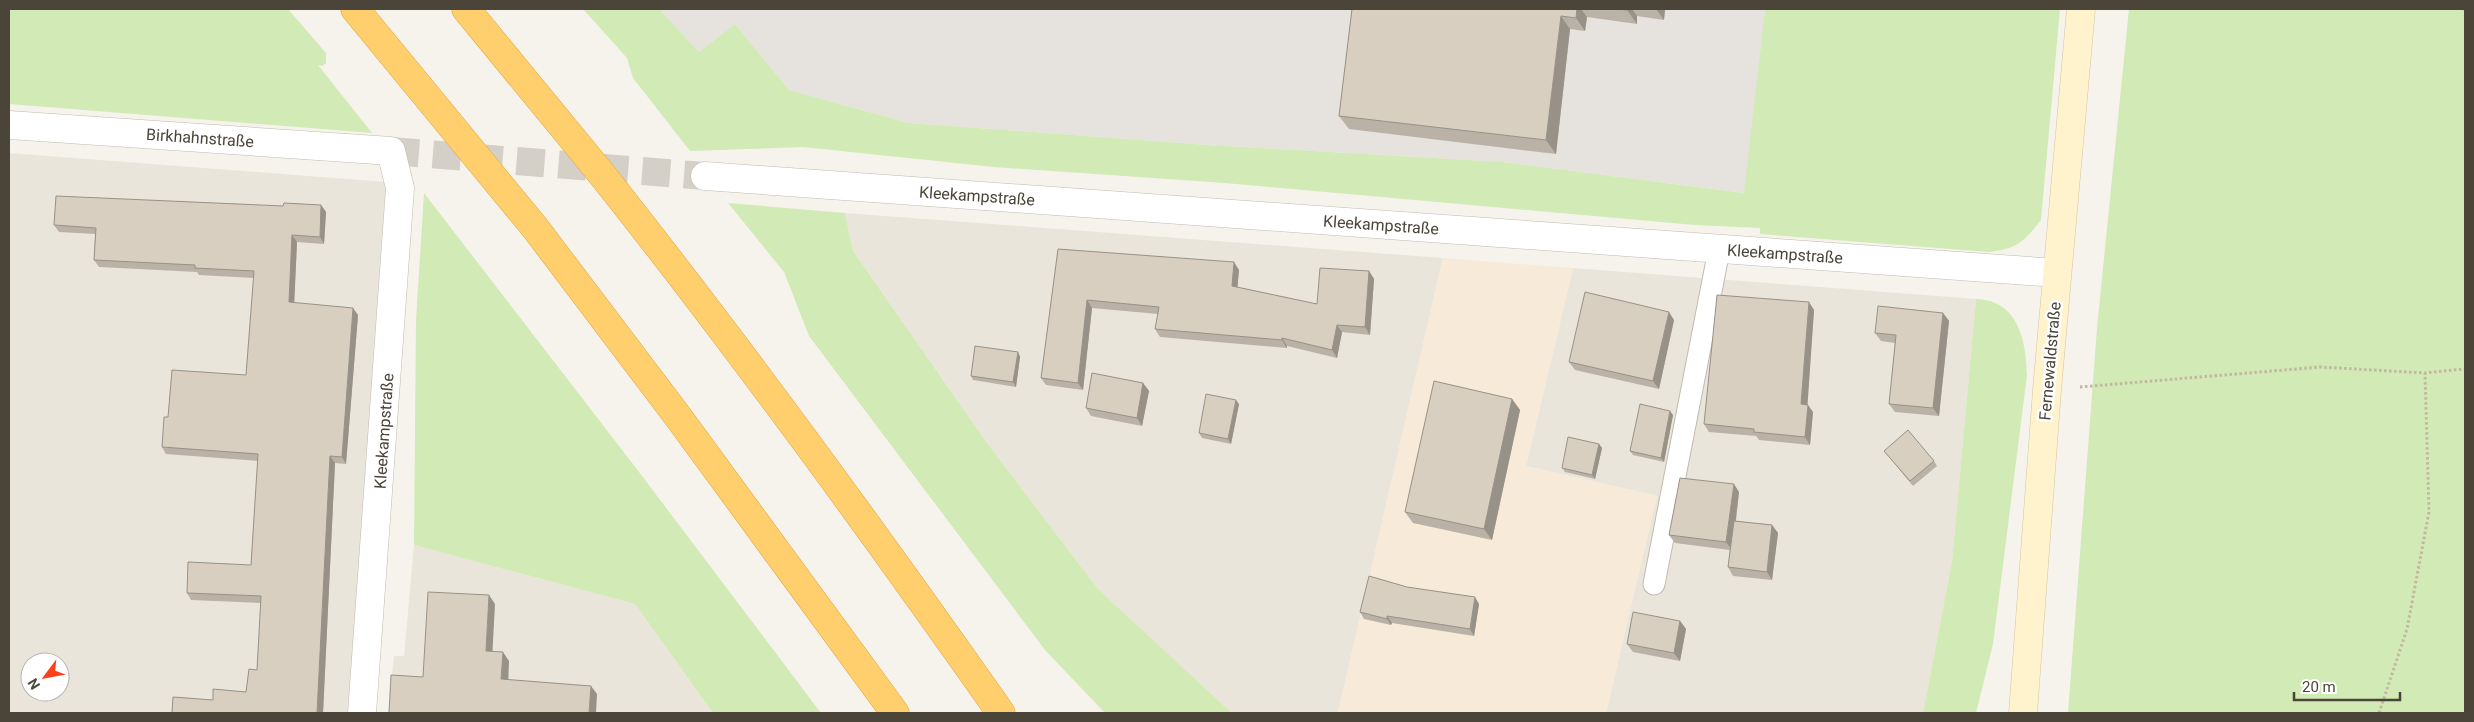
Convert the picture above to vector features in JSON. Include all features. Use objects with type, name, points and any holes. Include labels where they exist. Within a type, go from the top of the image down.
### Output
[{"type":"highway","points":[[356,9],[536,229],[680,418],[895,713]]},
{"type":"highway","points":[[466,9],[604,178],[747,364],[931,614],[1000,713]]},
{"type":"main road","name":"Fernewaldstraße","points":[[2023,713],[2047,390],[2081,9]]},
{"type":"street","name":"Birkhahnstraße","points":[[9,125],[391,151]]},
{"type":"street","name":"Kleekampstraße","points":[[362,713],[400,188],[391,151]]},
{"type":"street","name":"Kleekampstraße","points":[[705,176],[1719,250],[2057,272]]},
{"type":"lane","points":[[1654,584],[1719,250]]},
{"type":"path","points":[[2047,390],[2320,367],[2425,373],[2465,369]]},
{"type":"path","points":[[2379,713],[2407,630],[2429,512],[2425,373]]},
{"type":"shaded area","points":[[659,9],[1765,9],[1745,193],[1503,162],[1208,145],[909,123],[789,90],[735,24],[699,52]]},
{"type":"shaded area","points":[[9,153],[386,182],[388,242],[349,713],[9,713]]},
{"type":"shaded area","points":[[845,213],[1443,258],[1338,713],[1232,713],[1098,589],[987,443],[853,251]]},
{"type":"shaded area","points":[[1443,258],[1573,268],[1526,466],[1657,496],[1606,713],[1338,713]]},
{"type":"shaded area","points":[[1573,268],[1976,299],[1952,561],[1923,713],[1606,713],[1657,496],[1526,466]]},
{"type":"shaded area","points":[[414,545],[635,604],[713,713],[388,713],[394,656],[404,656]]},
{"type":"green space","points":[[9,9],[288,9],[326,53],[326,63],[322,66],[318,65],[372,133],[9,104]]},
{"type":"green space","points":[[583,9],[659,9],[699,52],[735,24],[789,90],[909,123],[1208,145],[1503,162],[1744,193],[1765,9],[2060,9],[2041,220],[2030,234],[2019,243],[2007,249],[1989,252],[1760,234],[1760,228],[1695,225],[1225,183],[994,167],[803,147],[690,151],[633,78],[627,58]]},
{"type":"green space","points":[[2129,9],[2465,9],[2465,713],[2068,713],[2097,328]]},
{"type":"green space","points":[[424,193],[636,468],[821,713],[713,713],[635,604],[414,545],[416,320]]},
{"type":"green space","points":[[728,203],[845,213],[853,251],[987,443],[1098,589],[1232,713],[1106,713],[1103,711],[1045,650],[809,336],[784,272]]},
{"type":"green space","points":[[1976,299],[1990,301],[2002,306],[2017,324],[2025,348],[2027,375],[1993,644],[1976,713],[1923,713],[1952,561]]},
{"type":"building","points":[[1352,9],[1577,9],[1576,18],[1561,16],[1546,140],[1339,116]]},
{"type":"building","points":[[56,196],[283,206],[284,203],[321,205],[320,237],[292,235],[289,302],[353,308],[342,457],[330,456],[317,713],[172,713],[173,697],[213,700],[213,689],[246,692],[249,669],[257,670],[261,596],[187,593],[188,562],[251,565],[258,454],[162,447],[164,417],[168,417],[172,370],[246,375],[254,271],[195,268],[195,265],[94,260],[96,228],[54,225]]},
{"type":"building","points":[[1058,249],[1234,262],[1232,286],[1317,304],[1320,268],[1369,271],[1365,327],[1337,325],[1332,350],[1282,338],[1282,340],[1155,329],[1159,307],[1087,300],[1078,383],[1041,378]]},
{"type":"building","points":[[1585,292],[1669,312],[1653,381],[1569,362]]},
{"type":"building","points":[[1717,295],[1809,302],[1801,404],[1808,405],[1805,437],[1754,432],[1754,429],[1704,424]]},
{"type":"building","points":[[1878,306],[1943,313],[1933,408],[1889,404],[1896,335],[1875,333]]},
{"type":"building","points":[[975,346],[1018,352],[1013,382],[971,376]]},
{"type":"building","points":[[1092,373],[1143,383],[1137,418],[1086,408]]},
{"type":"building","points":[[1434,381],[1512,399],[1484,529],[1405,512]]},
{"type":"building","points":[[1206,394],[1236,400],[1228,439],[1199,433]]},
{"type":"building","points":[[1640,404],[1670,411],[1661,458],[1630,451]]},
{"type":"building","points":[[1908,430],[1934,461],[1910,481],[1884,451]]},
{"type":"building","points":[[1568,437],[1599,444],[1592,475],[1562,468]]},
{"type":"building","points":[[1680,478],[1734,484],[1726,542],[1669,535]]},
{"type":"building","points":[[1734,521],[1772,525],[1767,572],[1728,567]]},
{"type":"building","points":[[1369,576],[1407,587],[1475,597],[1470,629],[1387,616],[1387,619],[1360,612]]},
{"type":"building","points":[[428,592],[489,595],[486,651],[503,652],[501,679],[591,686],[589,713],[389,713],[391,675],[423,677]]},
{"type":"building","points":[[1633,612],[1680,621],[1674,653],[1627,644]]},
{"type":"tunnel","points":[[391,151],[705,176]]}]
